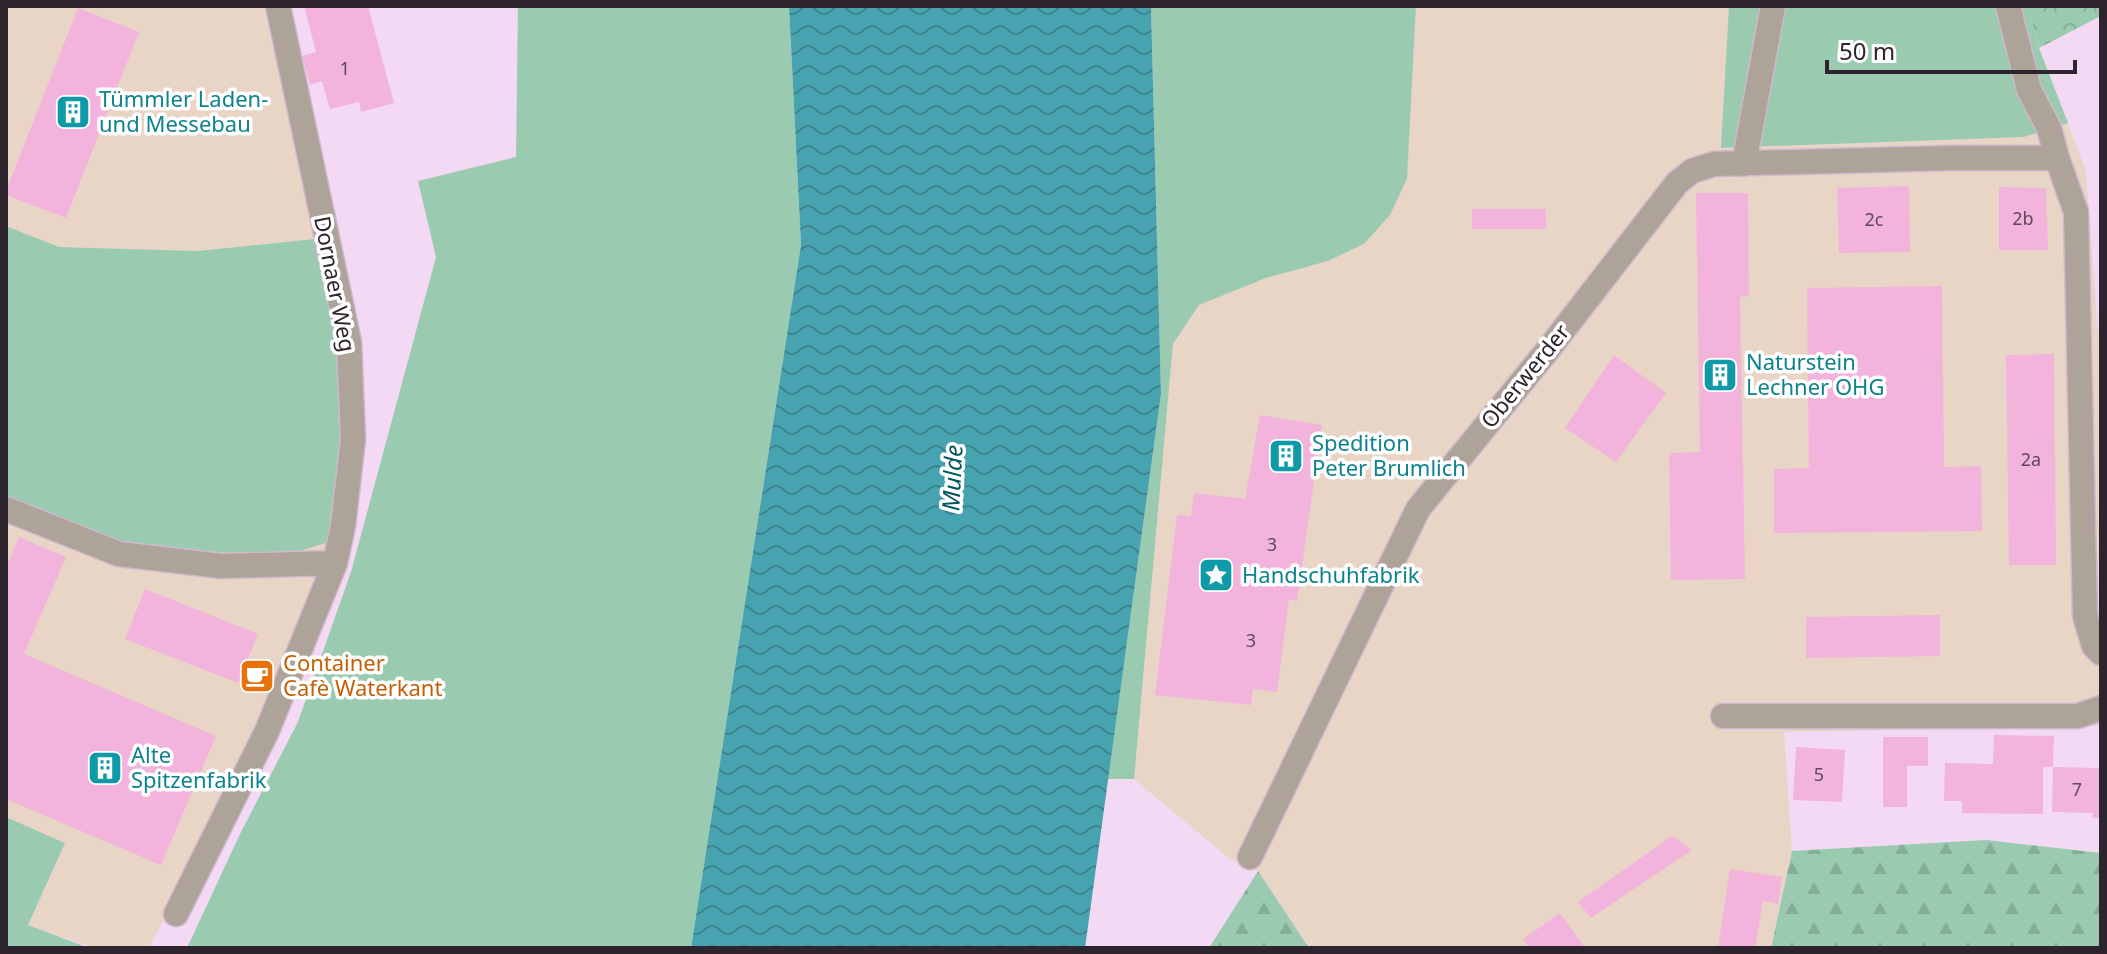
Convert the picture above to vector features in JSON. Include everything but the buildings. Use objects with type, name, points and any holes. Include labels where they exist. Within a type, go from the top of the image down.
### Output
[{"type":"street","name":"Dornaer Weg","points":[[176,914],[267,731],[335,563],[343,526],[353,439],[349,342],[278,6]]},
{"type":"street","points":[[1744,164],[1773,6]]},
{"type":"street","points":[[2008,6],[2029,90],[2049,128],[2076,212],[2085,616],[2094,646],[2101,653]]},
{"type":"street","name":"Oberwerder","points":[[1250,857],[1418,509],[1547,351],[1677,183],[1692,171],[1714,164],[2057,158]]},
{"type":"street","points":[[6,509],[119,554],[221,566],[335,563]]},
{"type":"street","points":[[1723,716],[2078,716],[2101,708]]},
{"type":"shaded area","points":[[6,6],[264,6],[314,239],[197,251],[59,247],[6,226]]},
{"type":"shaded area","points":[[1416,6],[1729,6],[1722,148],[2024,137],[2068,123],[2086,171],[2101,373],[2101,726],[1784,732],[1792,851],[1771,948],[1309,948],[1258,871],[1231,860],[1134,779],[1173,344],[1199,305],[1266,278],[1328,261],[1364,244],[1407,179]]},
{"type":"shaded area","points":[[6,499],[329,542],[241,766],[149,948],[94,948],[28,925],[65,843],[6,817]]},
{"type":"green space","points":[[518,6],[789,6],[801,245],[691,948],[187,948],[240,834],[298,722],[351,572],[436,257],[418,181],[516,157]]},
{"type":"green space","points":[[1151,6],[1416,6],[1407,179],[1390,215],[1364,244],[1328,261],[1266,278],[1199,305],[1173,344],[1134,779],[1108,779],[1161,394]]},
{"type":"green space","points":[[1729,6],[2028,6],[2039,48],[2068,123],[2024,137],[1721,148]]},
{"type":"green space","points":[[2028,6],[2101,6],[2101,16],[2039,48]]},
{"type":"green space","points":[[6,226],[59,247],[197,251],[314,239],[349,342],[353,439],[329,542],[280,557],[107,543],[6,499]]},
{"type":"green space","points":[[6,817],[65,843],[28,925],[89,948],[6,948]]},
{"type":"green space","points":[[1986,840],[2101,853],[2101,948],[1771,948],[1792,851]]},
{"type":"green space","points":[[1258,871],[1309,948],[1209,948]]},
{"type":"water","name":"Mulde","points":[[789,6],[1151,6],[1161,394],[1085,948],[691,948],[801,245]]},
{"type":"place","name":"Tümmler Laden- und Messebau","points":[[73,112]]},
{"type":"place","name":"Naturstein Lechner OHG","points":[[1720,375]]},
{"type":"place","name":"Spedition Peter Brumlich","points":[[1286,456]]},
{"type":"place","name":"Handschuhfabrik","points":[[1216,575]]},
{"type":"place","name":"Container Cafè Waterkant","points":[[257,676]]},
{"type":"place","name":"Alte Spitzenfabrik","points":[[105,768]]}]
